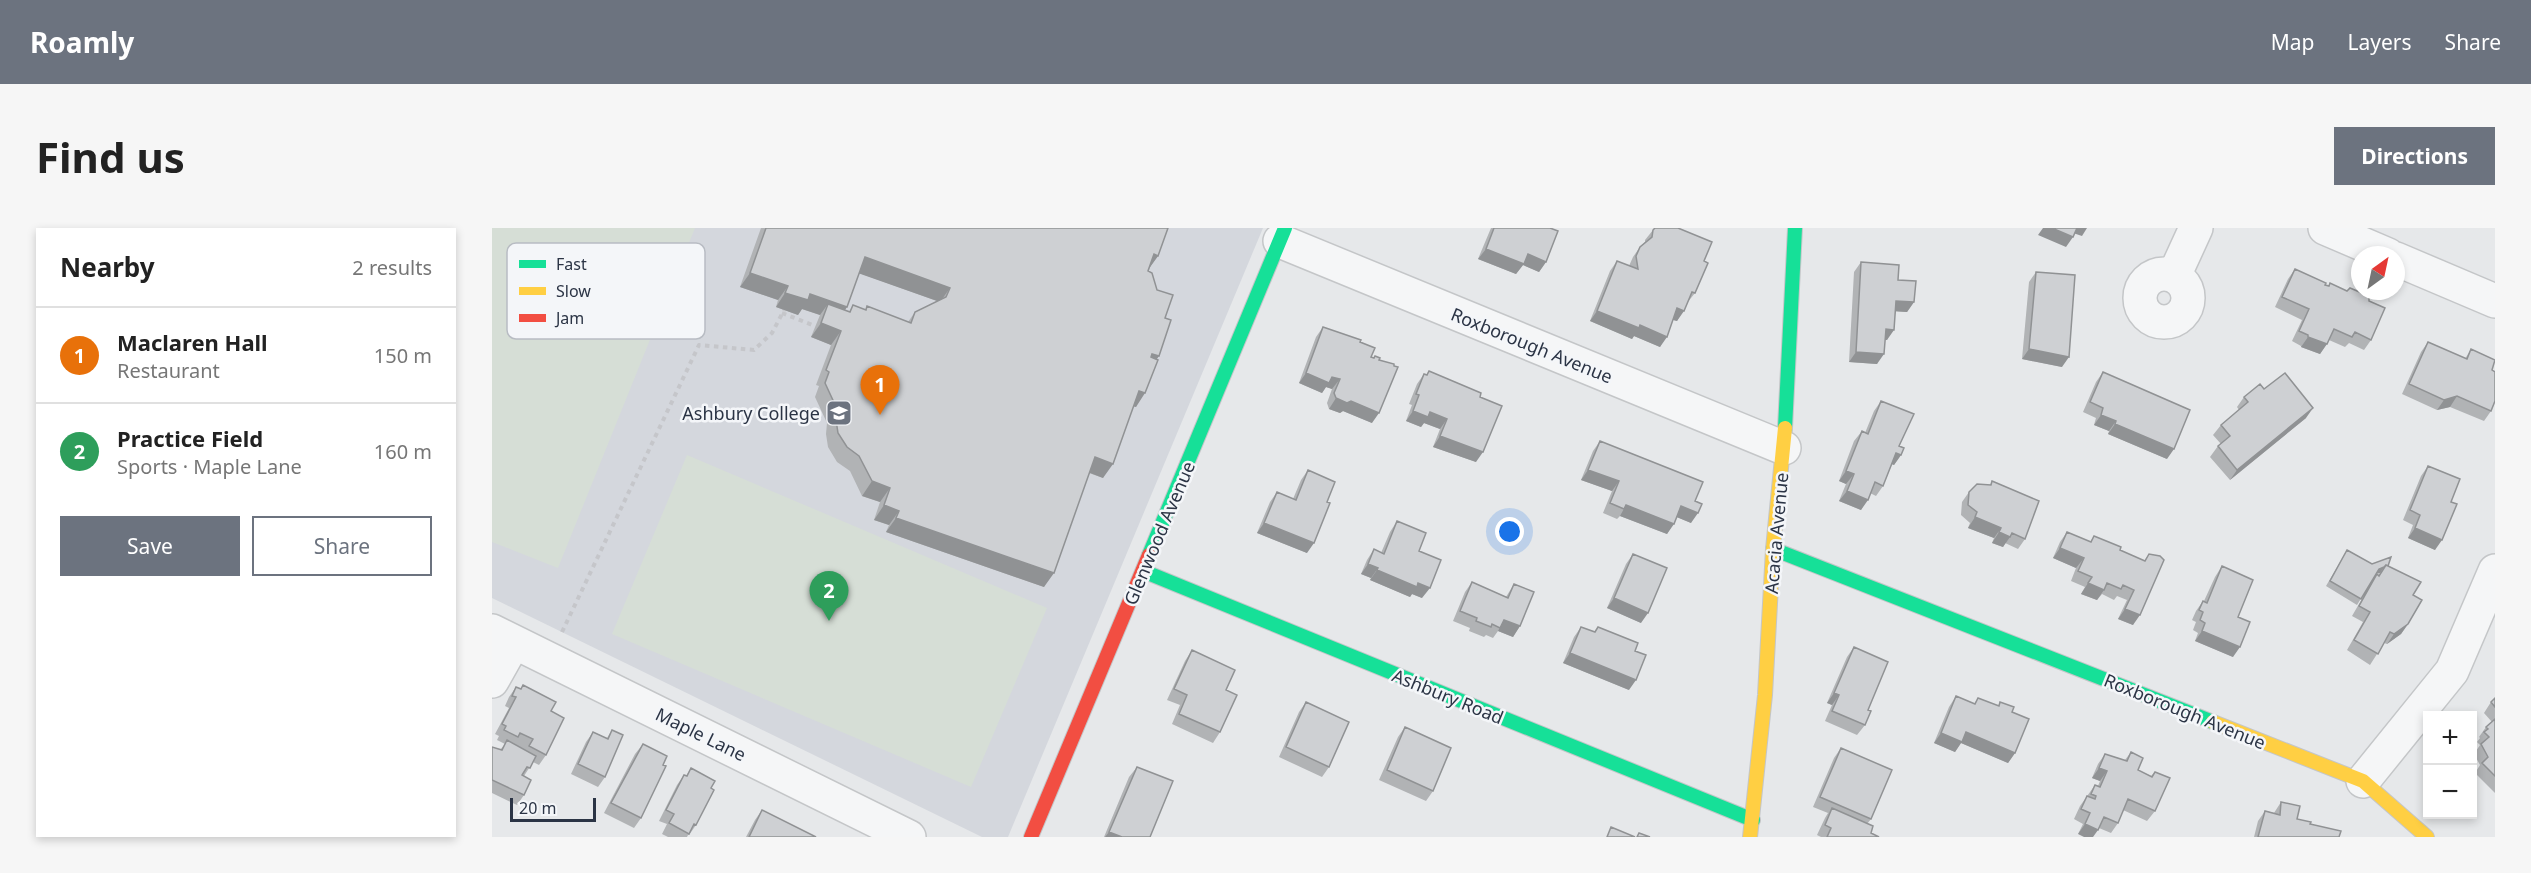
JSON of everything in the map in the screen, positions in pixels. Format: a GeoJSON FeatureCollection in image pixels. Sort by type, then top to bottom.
{"type":"FeatureCollection","features":[{"type":"Feature","properties":{"kind":"street","name":"Acacia Avenue"},"geometry":{"type":"LineString","coordinates":[[1750,837],[1765,696],[1773,549],[1784,448],[1795,228]]}},
{"type":"Feature","properties":{"kind":"street"},"geometry":{"type":"LineString","coordinates":[[2174,276],[2196,228]]}},
{"type":"Feature","properties":{"kind":"street"},"geometry":{"type":"LineString","coordinates":[[2325,228],[2367,246]]}},
{"type":"Feature","properties":{"kind":"street","name":"Roxborough Avenue"},"geometry":{"type":"LineString","coordinates":[[1283,235],[1784,448]]}},
{"type":"Feature","properties":{"kind":"street","name":"Glenwood Avenue"},"geometry":{"type":"LineString","coordinates":[[1031,837],[1283,235]]}},
{"type":"Feature","properties":{"kind":"street"},"geometry":{"type":"LineString","coordinates":[[2405,263],[2495,301]]}},
{"type":"Feature","properties":{"kind":"street","name":"Roxborough Avenue"},"geometry":{"type":"LineString","coordinates":[[1773,549],[2363,781],[2427,837]]}},
{"type":"Feature","properties":{"kind":"street","name":"Ashbury Road"},"geometry":{"type":"LineString","coordinates":[[1143,571],[1753,820]]}},
{"type":"Feature","properties":{"kind":"street"},"geometry":{"type":"LineString","coordinates":[[2363,781],[2452,671],[2495,571]]}},
{"type":"Feature","properties":{"kind":"street"},"geometry":{"type":"LineString","coordinates":[[492,681],[503,637]]}},
{"type":"Feature","properties":{"kind":"street","name":"Maple Lane"},"geometry":{"type":"LineString","coordinates":[[503,637],[549,659],[866,827],[909,837]]}},
{"type":"Feature","properties":{"kind":"path"},"geometry":{"type":"LineString","coordinates":[[549,659],[699,345],[754,350],[772,333],[783,311],[815,326]]}},
{"type":"Feature","properties":{"kind":"shaded area","name":"Ashbury College"},"geometry":{"type":"Polygon","coordinates":[[[492,228],[1263,228],[1008,837],[982,837],[492,598],[492,228]]]}},
{"type":"Feature","properties":{"kind":"shaded area"},"geometry":{"type":"Polygon","coordinates":[[[492,228],[695,228],[689,243],[507,243],[507,339],[650,339],[558,568],[492,542],[492,228]]]}},
{"type":"Feature","properties":{"kind":"shaded area"},"geometry":{"type":"Polygon","coordinates":[[[687,455],[1047,608],[971,787],[612,634],[687,455]]]}},
{"type":"Feature","properties":{"kind":"building","name":"Ashbury College"},"geometry":{"type":"Polygon","coordinates":[[[766,228],[1168,228],[1158,256],[1154,254],[1148,271],[1152,273],[1157,290],[1173,295],[1165,318],[1171,320],[1159,356],[1152,354],[1151,357],[1158,360],[1145,393],[1139,391],[1113,464],[1095,457],[1054,573],[896,518],[899,511],[884,505],[890,488],[872,481],[859,456],[847,447],[838,433],[837,409],[825,383],[829,372],[826,370],[841,331],[821,323],[828,304],[850,312],[853,305],[866,310],[867,306],[911,323],[915,312],[946,297],[950,288],[865,257],[847,307],[810,294],[808,300],[785,293],[788,286],[750,273],[766,228]]]}},
{"type":"Feature","properties":{"kind":"building"},"geometry":{"type":"Polygon","coordinates":[[[1494,228],[1550,228],[1558,231],[1546,262],[1528,254],[1524,264],[1486,249],[1494,228]]]}},
{"type":"Feature","properties":{"kind":"building"},"geometry":{"type":"Polygon","coordinates":[[[1655,228],[1678,228],[1712,242],[1704,261],[1708,263],[1695,293],[1692,292],[1684,311],[1677,308],[1667,337],[1640,325],[1639,328],[1597,311],[1617,261],[1638,269],[1636,256],[1640,247],[1652,237],[1655,228]]]}},
{"type":"Feature","properties":{"kind":"building"},"geometry":{"type":"Polygon","coordinates":[[[2052,228],[2077,228],[2073,237],[2052,228]]]}},
{"type":"Feature","properties":{"kind":"building"},"geometry":{"type":"Polygon","coordinates":[[[1861,262],[1899,265],[1898,280],[1916,281],[1914,302],[1896,301],[1894,330],[1886,329],[1884,354],[1856,352],[1861,262]]]}},
{"type":"Feature","properties":{"kind":"building"},"geometry":{"type":"Polygon","coordinates":[[[2295,269],[2326,283],[2325,285],[2329,286],[2330,283],[2347,291],[2351,288],[2351,300],[2369,300],[2385,308],[2371,340],[2355,332],[2352,337],[2334,329],[2327,344],[2299,331],[2309,309],[2282,297],[2295,269]]]}},
{"type":"Feature","properties":{"kind":"building"},"geometry":{"type":"Polygon","coordinates":[[[2036,272],[2075,275],[2069,357],[2029,349],[2036,272]]]}},
{"type":"Feature","properties":{"kind":"building"},"geometry":{"type":"Polygon","coordinates":[[[1323,327],[1361,340],[1360,342],[1375,348],[1371,357],[1375,356],[1380,358],[1379,360],[1398,367],[1379,413],[1351,401],[1347,403],[1336,398],[1334,393],[1340,379],[1332,377],[1329,383],[1306,373],[1323,327]]]}},
{"type":"Feature","properties":{"kind":"building"},"geometry":{"type":"Polygon","coordinates":[[[2428,342],[2467,359],[2471,349],[2495,360],[2492,370],[2495,372],[2495,401],[2491,411],[2457,396],[2444,400],[2409,384],[2428,342]]]}},
{"type":"Feature","properties":{"kind":"building"},"geometry":{"type":"Polygon","coordinates":[[[1429,371],[1481,393],[1480,397],[1502,406],[1483,452],[1440,436],[1447,419],[1430,412],[1428,417],[1413,411],[1419,395],[1416,394],[1424,374],[1427,375],[1429,371]]]}},
{"type":"Feature","properties":{"kind":"building"},"geometry":{"type":"Polygon","coordinates":[[[2103,372],[2190,410],[2174,449],[2115,424],[2116,421],[2101,415],[2103,408],[2090,402],[2103,372]]]}},
{"type":"Feature","properties":{"kind":"building"},"geometry":{"type":"Polygon","coordinates":[[[2285,373],[2313,408],[2237,470],[2218,446],[2230,436],[2221,425],[2248,402],[2244,397],[2260,384],[2264,389],[2285,373]]]}},
{"type":"Feature","properties":{"kind":"building"},"geometry":{"type":"Polygon","coordinates":[[[1881,401],[1914,414],[1899,446],[1904,448],[1901,455],[1896,453],[1883,486],[1875,482],[1868,500],[1847,491],[1854,474],[1846,471],[1862,431],[1868,434],[1881,401]]]}},
{"type":"Feature","properties":{"kind":"building"},"geometry":{"type":"Polygon","coordinates":[[[1600,441],[1703,482],[1695,501],[1702,504],[1698,513],[1681,506],[1674,524],[1626,505],[1624,509],[1610,503],[1619,481],[1588,470],[1600,441]]]}},
{"type":"Feature","properties":{"kind":"building"},"geometry":{"type":"Polygon","coordinates":[[[2428,466],[2460,479],[2451,502],[2457,504],[2442,540],[2415,528],[2420,515],[2410,510],[2428,466]]]}},
{"type":"Feature","properties":{"kind":"building"},"geometry":{"type":"Polygon","coordinates":[[[1308,470],[1335,482],[1327,502],[1330,503],[1314,543],[1264,523],[1277,492],[1296,500],[1308,470]]]}},
{"type":"Feature","properties":{"kind":"building"},"geometry":{"type":"Polygon","coordinates":[[[1992,481],[2039,501],[2025,539],[2012,533],[2010,537],[1999,532],[2001,528],[1975,517],[1977,512],[1968,505],[1969,492],[1977,484],[1991,485],[1992,481]]]}},
{"type":"Feature","properties":{"kind":"building"},"geometry":{"type":"Polygon","coordinates":[[[1397,521],[1426,533],[1419,551],[1441,560],[1430,588],[1418,583],[1417,587],[1368,564],[1374,549],[1384,554],[1397,521]]]}},
{"type":"Feature","properties":{"kind":"building"},"geometry":{"type":"Polygon","coordinates":[[[2067,532],[2091,542],[2094,536],[2121,547],[2120,550],[2145,561],[2149,554],[2160,556],[2164,560],[2140,615],[2125,609],[2134,590],[2123,585],[2121,589],[2107,583],[2104,590],[2088,583],[2092,577],[2078,571],[2084,558],[2060,548],[2067,532]]]}},
{"type":"Feature","properties":{"kind":"building"},"geometry":{"type":"Polygon","coordinates":[[[2347,550],[2372,564],[2391,557],[2388,566],[2379,569],[2361,599],[2330,581],[2347,550]]]}},
{"type":"Feature","properties":{"kind":"building"},"geometry":{"type":"Polygon","coordinates":[[[1633,554],[1667,568],[1648,613],[1614,598],[1633,554]]]}},
{"type":"Feature","properties":{"kind":"building"},"geometry":{"type":"Polygon","coordinates":[[[2386,565],[2421,582],[2413,595],[2422,600],[2408,624],[2394,634],[2390,632],[2378,654],[2354,640],[2370,612],[2359,606],[2377,574],[2379,576],[2386,565]]]}},
{"type":"Feature","properties":{"kind":"building"},"geometry":{"type":"Polygon","coordinates":[[[2222,566],[2253,580],[2238,617],[2250,622],[2240,647],[2202,631],[2205,623],[2200,620],[2203,612],[2199,610],[2203,601],[2207,603],[2222,566]]]}},
{"type":"Feature","properties":{"kind":"building"},"geometry":{"type":"Polygon","coordinates":[[[1472,582],[1508,598],[1514,584],[1534,592],[1520,626],[1504,620],[1500,628],[1492,624],[1491,627],[1460,611],[1472,582]]]}},
{"type":"Feature","properties":{"kind":"building"},"geometry":{"type":"Polygon","coordinates":[[[1581,627],[1595,632],[1598,627],[1638,643],[1635,651],[1646,655],[1636,680],[1570,653],[1581,627]]]}},
{"type":"Feature","properties":{"kind":"building"},"geometry":{"type":"Polygon","coordinates":[[[1854,647],[1888,662],[1868,710],[1871,711],[1865,725],[1832,711],[1839,695],[1834,693],[1854,647]]]}},
{"type":"Feature","properties":{"kind":"building"},"geometry":{"type":"Polygon","coordinates":[[[1192,650],[1235,670],[1226,690],[1237,695],[1220,732],[1179,714],[1187,695],[1174,689],[1192,650]]]}},
{"type":"Feature","properties":{"kind":"building"},"geometry":{"type":"Polygon","coordinates":[[[523,685],[556,702],[551,711],[564,718],[546,755],[529,746],[533,739],[520,733],[518,737],[504,730],[506,726],[502,724],[516,697],[512,696],[516,687],[521,689],[523,685]]]}},
{"type":"Feature","properties":{"kind":"building"},"geometry":{"type":"Polygon","coordinates":[[[1956,696],[1975,704],[1978,698],[1999,706],[2000,702],[2014,707],[2012,712],[2029,719],[2015,753],[1966,732],[1962,742],[1941,733],[1956,696]]]}},
{"type":"Feature","properties":{"kind":"building"},"geometry":{"type":"Polygon","coordinates":[[[1306,702],[1349,722],[1329,767],[1286,747],[1306,702]]]}},
{"type":"Feature","properties":{"kind":"building"},"geometry":{"type":"Polygon","coordinates":[[[2495,719],[2495,776],[2482,763],[2488,757],[2481,744],[2489,737],[2484,732],[2488,729],[2486,727],[2495,719]]]}},
{"type":"Feature","properties":{"kind":"building"},"geometry":{"type":"Polygon","coordinates":[[[1405,727],[1451,748],[1433,791],[1387,770],[1405,727]]]}},
{"type":"Feature","properties":{"kind":"building"},"geometry":{"type":"Polygon","coordinates":[[[612,730],[623,735],[605,777],[578,764],[593,732],[608,739],[612,730]]]}},
{"type":"Feature","properties":{"kind":"building"},"geometry":{"type":"Polygon","coordinates":[[[507,740],[536,756],[530,768],[527,767],[522,775],[531,780],[524,795],[492,780],[492,747],[502,750],[507,740]]]}},
{"type":"Feature","properties":{"kind":"building"},"geometry":{"type":"Polygon","coordinates":[[[643,744],[667,756],[663,765],[666,766],[641,818],[611,803],[643,744]]]}},
{"type":"Feature","properties":{"kind":"building"},"geometry":{"type":"Polygon","coordinates":[[[1841,748],[1892,770],[1871,819],[1820,797],[1841,748]]]}},
{"type":"Feature","properties":{"kind":"building"},"geometry":{"type":"Polygon","coordinates":[[[2131,752],[2143,758],[2138,770],[2152,777],[2155,772],[2170,778],[2155,811],[2128,799],[2118,823],[2104,817],[2098,830],[2085,824],[2090,813],[2081,809],[2087,796],[2095,799],[2096,796],[2091,794],[2095,785],[2100,787],[2107,771],[2099,768],[2105,754],[2127,761],[2131,752]]]}},
{"type":"Feature","properties":{"kind":"building"},"geometry":{"type":"Polygon","coordinates":[[[1137,767],[1173,781],[1150,837],[1122,837],[1109,832],[1137,767]]]}},
{"type":"Feature","properties":{"kind":"building"},"geometry":{"type":"Polygon","coordinates":[[[691,768],[715,781],[711,788],[714,790],[689,834],[669,823],[674,814],[666,810],[684,775],[687,776],[691,768]]]}},
{"type":"Feature","properties":{"kind":"building"},"geometry":{"type":"Polygon","coordinates":[[[2281,802],[2300,806],[2297,819],[2341,831],[2339,837],[2258,837],[2265,811],[2280,815],[2281,802]]]}},
{"type":"Feature","properties":{"kind":"building"},"geometry":{"type":"Polygon","coordinates":[[[1832,808],[1873,826],[1871,833],[1879,837],[1827,837],[1831,828],[1825,825],[1832,808]]]}},
{"type":"Feature","properties":{"kind":"building"},"geometry":{"type":"Polygon","coordinates":[[[762,810],[816,837],[749,837],[762,810]]]}},
{"type":"Feature","properties":{"kind":"building"},"geometry":{"type":"Polygon","coordinates":[[[1611,827],[1635,837],[1607,837],[1611,827]]]}},
{"type":"Feature","properties":{"kind":"building"},"geometry":{"type":"Polygon","coordinates":[[[1639,833],[1650,837],[1637,837],[1639,833]]]}},
{"type":"Feature","properties":{"kind":"traffic: fast"},"geometry":{"type":"LineString","coordinates":[[1149,555],[1285,228]]}},
{"type":"Feature","properties":{"kind":"traffic: fast"},"geometry":{"type":"LineString","coordinates":[[1785,428],[1795,228]]}},
{"type":"Feature","properties":{"kind":"traffic: fast"},"geometry":{"type":"LineString","coordinates":[[1773,549],[2213,722]]}},
{"type":"Feature","properties":{"kind":"traffic: fast"},"geometry":{"type":"LineString","coordinates":[[1143,571],[1753,820]]}},
{"type":"Feature","properties":{"kind":"traffic: slow"},"geometry":{"type":"LineString","coordinates":[[1750,837],[1765,695],[1773,549],[1785,428]]}},
{"type":"Feature","properties":{"kind":"traffic: slow"},"geometry":{"type":"LineString","coordinates":[[2213,722],[2363,781],[2427,837]]}},
{"type":"Feature","properties":{"kind":"traffic: jam"},"geometry":{"type":"LineString","coordinates":[[1031,837],[1149,555]]}},
{"type":"Feature","properties":{"kind":"place","name":"Ashbury College"},"geometry":{"type":"Point","coordinates":[839,413]}},
{"type":"Feature","properties":{"kind":"place","name":"Maclaren Hall"},"geometry":{"type":"Point","coordinates":[880,415]}},
{"type":"Feature","properties":{"kind":"place","name":"Practice Field"},"geometry":{"type":"Point","coordinates":[829,621]}}]}
